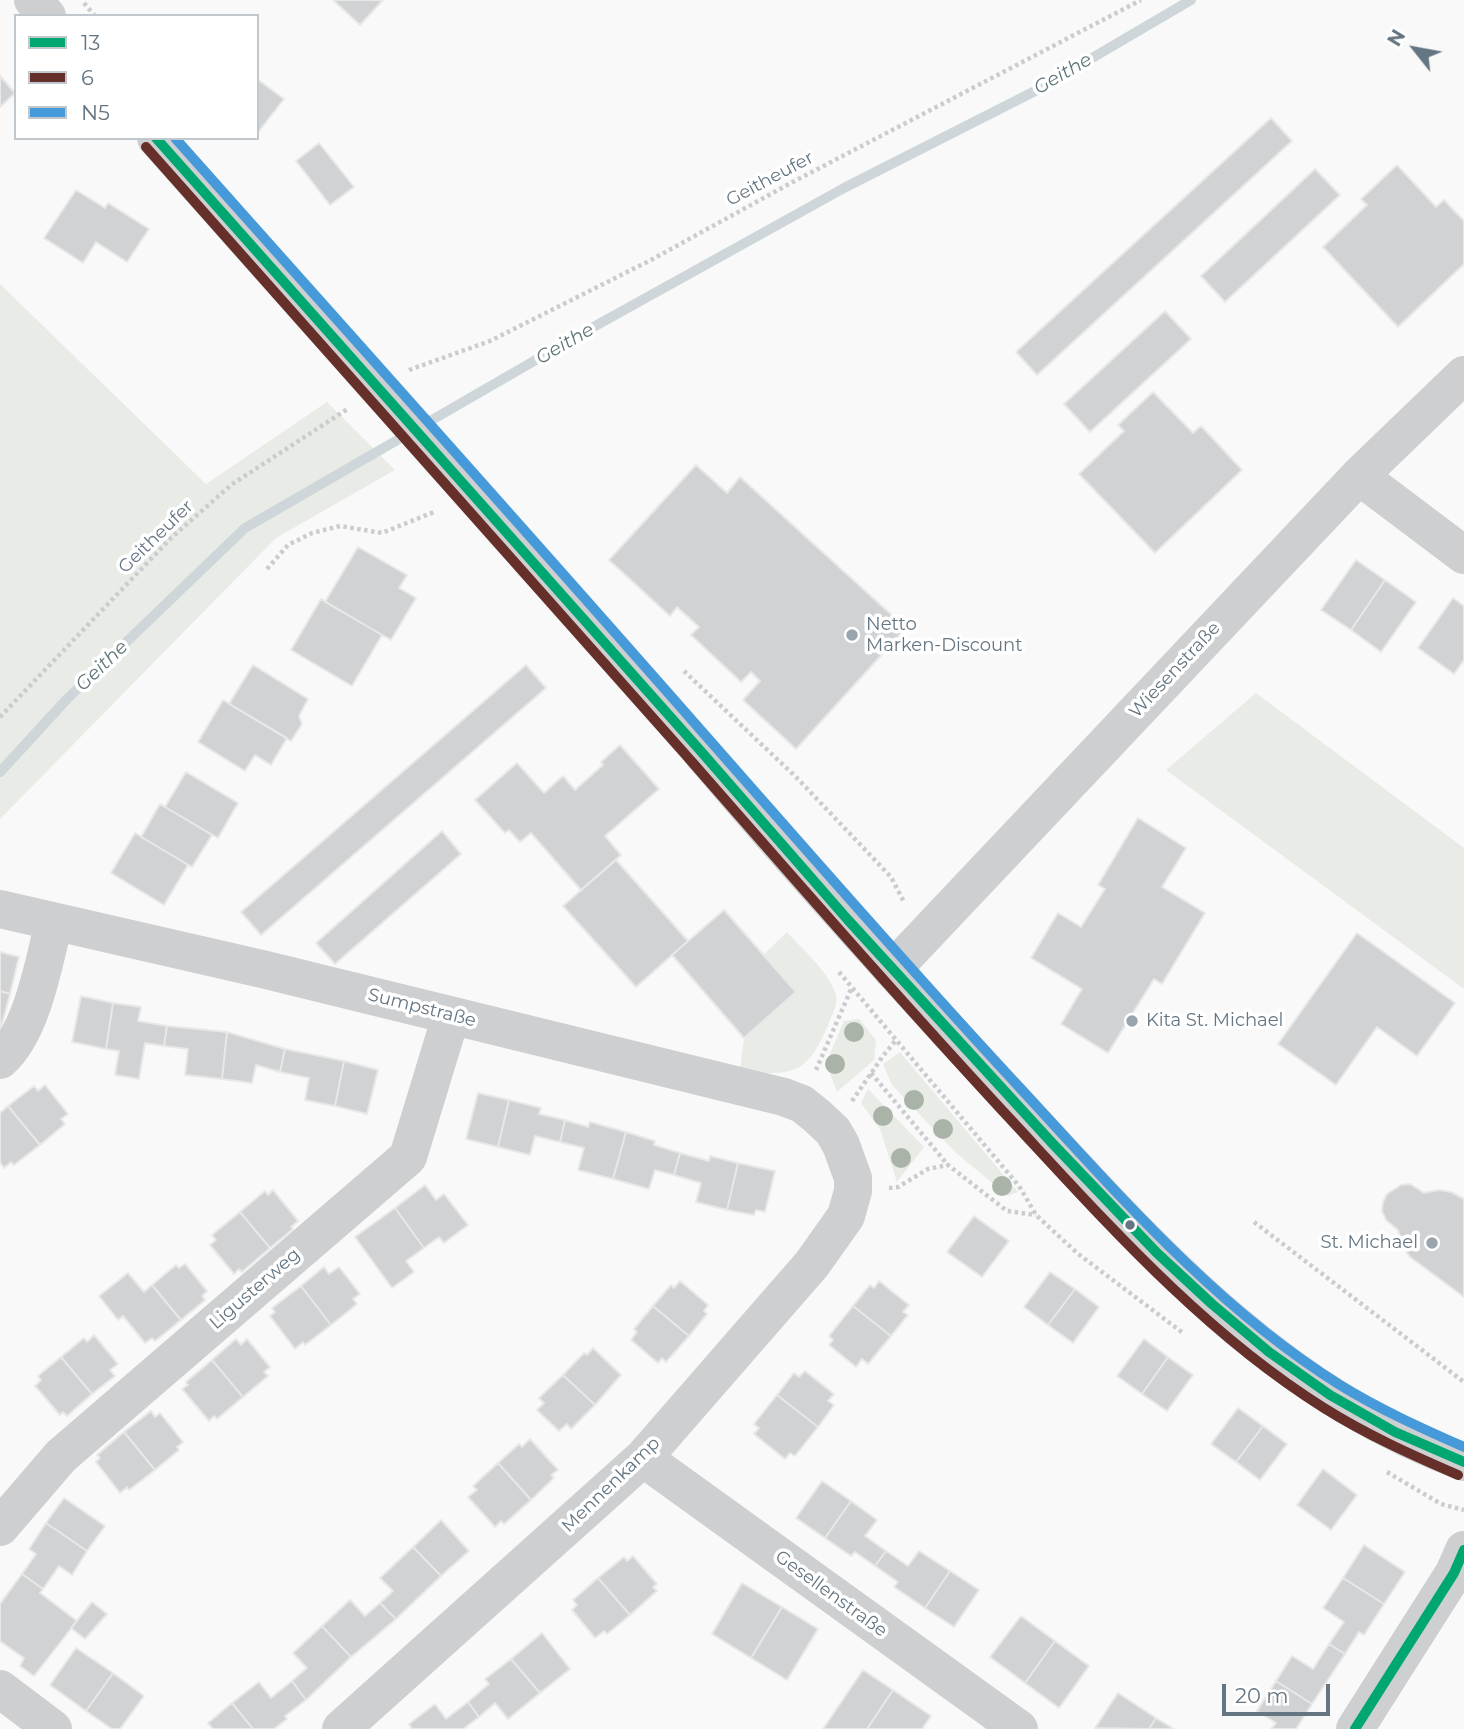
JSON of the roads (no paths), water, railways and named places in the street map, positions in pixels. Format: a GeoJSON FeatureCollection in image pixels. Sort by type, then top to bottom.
{"type":"FeatureCollection","features":[{"type":"Feature","properties":{"kind":"street"},"geometry":{"type":"LineString","coordinates":[[33,0],[45,14]]}},
{"type":"Feature","properties":{"kind":"street"},"geometry":{"type":"LineString","coordinates":[[158,140],[698,748],[769,833],[1129,1226],[1215,1308],[1299,1376],[1338,1401],[1420,1444],[1464,1462]]}},
{"type":"Feature","properties":{"kind":"street","name":"Wiesenstraße"},"geometry":{"type":"LineString","coordinates":[[892,970],[1359,476],[1464,375]]}},
{"type":"Feature","properties":{"kind":"street"},"geometry":{"type":"LineString","coordinates":[[1359,476],[1464,555]]}},
{"type":"Feature","properties":{"kind":"street","name":"Sumpstraße"},"geometry":{"type":"LineString","coordinates":[[0,909],[262,969],[784,1097],[802,1104],[833,1131],[848,1160],[853,1191]]}},
{"type":"Feature","properties":{"kind":"street"},"geometry":{"type":"LineString","coordinates":[[0,1060],[21,1034],[54,922]]}},
{"type":"Feature","properties":{"kind":"street","name":"Ligusterweg"},"geometry":{"type":"LineString","coordinates":[[0,1527],[61,1456],[408,1157],[451,1016]]}},
{"type":"Feature","properties":{"kind":"street","name":"Mennenkamp"},"geometry":{"type":"LineString","coordinates":[[341,1729],[643,1458],[812,1264],[846,1216],[853,1191]]}},
{"type":"Feature","properties":{"kind":"street","name":"Gesellenstraße"},"geometry":{"type":"LineString","coordinates":[[643,1458],[1019,1729]]}},
{"type":"Feature","properties":{"kind":"street"},"geometry":{"type":"LineString","coordinates":[[1355,1729],[1454,1573],[1464,1550]]}},
{"type":"Feature","properties":{"kind":"street"},"geometry":{"type":"LineString","coordinates":[[0,1689],[52,1729]]}},
{"type":"Feature","properties":{"kind":"waterway","name":"Geithe"},"geometry":{"type":"LineString","coordinates":[[0,772],[67,699],[245,528],[579,335],[844,188],[1041,88],[1191,0]]}},
{"type":"Feature","properties":{"kind":"place","name":"Netto Marken-Discount"},"geometry":{"type":"Point","coordinates":[852,635]}},
{"type":"Feature","properties":{"kind":"place","name":"Kita St. Michael"},"geometry":{"type":"Point","coordinates":[1132,1021]}},
{"type":"Feature","properties":{"kind":"place","name":"St. Michael"},"geometry":{"type":"Point","coordinates":[1432,1243]}}]}
